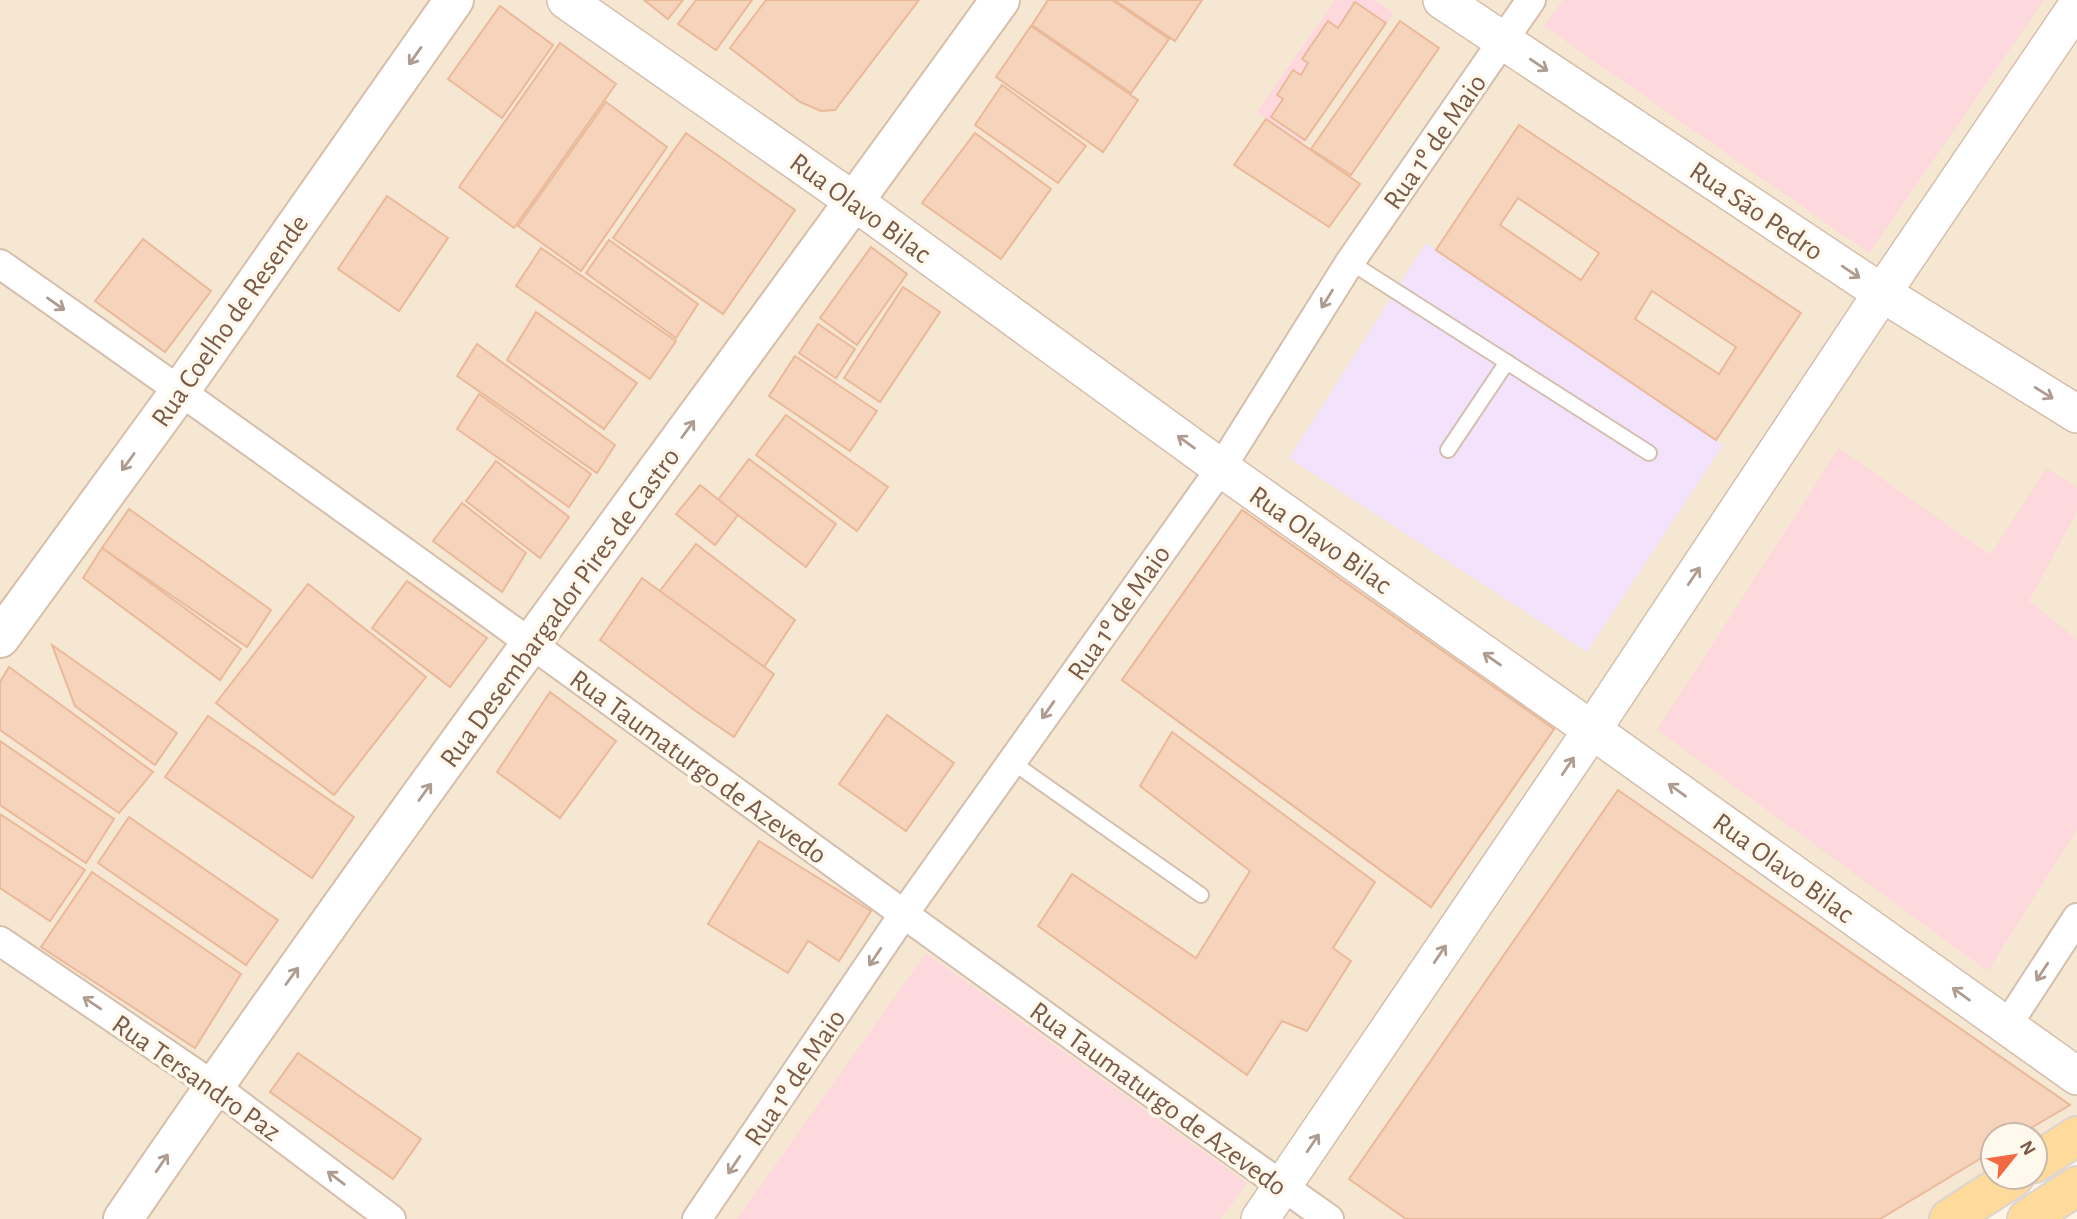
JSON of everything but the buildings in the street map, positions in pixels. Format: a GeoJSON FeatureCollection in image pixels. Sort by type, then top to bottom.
{"type":"FeatureCollection","features":[{"type":"Feature","properties":{"kind":"main road","name":"Rua Coelho de Resende"},"geometry":{"type":"LineString","coordinates":[[0,638],[180,391],[454,0]]}},
{"type":"Feature","properties":{"kind":"main road","name":"Rua Desembargador Pires de Castro"},"geometry":{"type":"LineString","coordinates":[[123,1219],[214,1086],[531,643],[1000,0]]}},
{"type":"Feature","properties":{"kind":"main road"},"geometry":{"type":"LineString","coordinates":[[2049,1154],[2077,1136]]}},
{"type":"Feature","properties":{"kind":"main road"},"geometry":{"type":"LineString","coordinates":[[2028,1219],[2077,1186]]}},
{"type":"Feature","properties":{"kind":"main road"},"geometry":{"type":"LineString","coordinates":[[1949,1219],[1992,1191]]}},
{"type":"Feature","properties":{"kind":"street","name":"Rua Olavo Bilac"},"geometry":{"type":"LineString","coordinates":[[566,0],[855,202],[1221,468],[2077,1076]]}},
{"type":"Feature","properties":{"kind":"street","name":"Rua São Pedro"},"geometry":{"type":"LineString","coordinates":[[1442,0],[1882,293],[2077,414]]}},
{"type":"Feature","properties":{"kind":"street","name":"Rua 1º de Maio"},"geometry":{"type":"LineString","coordinates":[[697,1219],[903,915],[1221,468],[1350,262],[1531,0]]}},
{"type":"Feature","properties":{"kind":"street"},"geometry":{"type":"LineString","coordinates":[[1260,1219],[1592,730],[1882,293],[2077,6]]}},
{"type":"Feature","properties":{"kind":"street","name":"Rua Taumaturgo de Azevedo"},"geometry":{"type":"LineString","coordinates":[[0,264],[1329,1219]]}},
{"type":"Feature","properties":{"kind":"street"},"geometry":{"type":"LineString","coordinates":[[2006,1027],[2077,918]]}},
{"type":"Feature","properties":{"kind":"street","name":"Rua Tersandro Paz"},"geometry":{"type":"LineString","coordinates":[[0,941],[214,1086],[391,1219]]}},
{"type":"Feature","properties":{"kind":"lane"},"geometry":{"type":"LineString","coordinates":[[1350,262],[1649,453]]}},
{"type":"Feature","properties":{"kind":"lane"},"geometry":{"type":"LineString","coordinates":[[1448,450],[1507,362]]}},
{"type":"Feature","properties":{"kind":"lane"},"geometry":{"type":"LineString","coordinates":[[1012,762],[1201,895]]}},
{"type":"Feature","properties":{"kind":"shaded area"},"geometry":{"type":"Polygon","coordinates":[[[0,0],[2077,0],[2077,1158],[2049,1176],[2049,1121],[1979,1121],[1979,1191],[2027,1191],[1984,1219],[0,1219],[0,0]]]}},
{"type":"Feature","properties":{"kind":"shaded area"},"geometry":{"type":"Polygon","coordinates":[[[1335,0],[1375,0],[1394,13],[1302,144],[1257,112],[1335,0]]]}},
{"type":"Feature","properties":{"kind":"shaded area"},"geometry":{"type":"Polygon","coordinates":[[[1563,0],[2044,0],[1869,253],[1544,26],[1563,0]]]}},
{"type":"Feature","properties":{"kind":"shaded area"},"geometry":{"type":"Polygon","coordinates":[[[1426,243],[1723,445],[1587,652],[1289,458],[1426,243]]]}},
{"type":"Feature","properties":{"kind":"shaded area"},"geometry":{"type":"Polygon","coordinates":[[[1839,448],[1990,555],[2047,468],[2077,488],[2077,511],[2029,601],[2077,639],[2077,829],[1988,971],[1657,730],[1839,448]]]}},
{"type":"Feature","properties":{"kind":"shaded area"},"geometry":{"type":"Polygon","coordinates":[[[926,953],[1247,1183],[1221,1219],[737,1219],[926,953]]]}}]}
